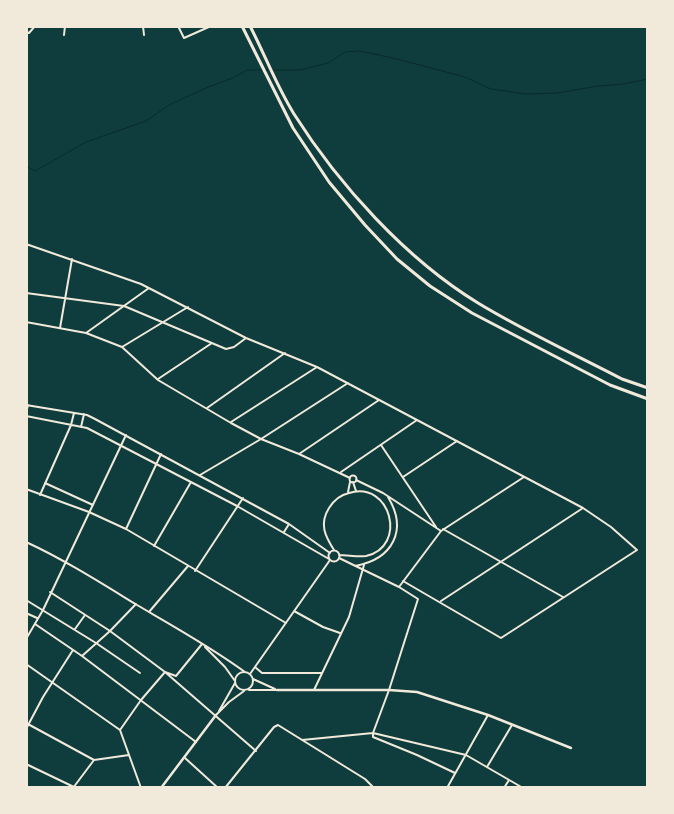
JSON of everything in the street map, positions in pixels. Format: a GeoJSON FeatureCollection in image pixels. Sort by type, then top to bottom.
{"type":"FeatureCollection","features":[{"type":"Feature","properties":{"kind":"main road"},"geometry":{"type":"LineString","coordinates":[[242,26],[293,128],[329,182],[371,232],[397,258],[430,286],[472,313],[610,385],[648,398]]}},
{"type":"Feature","properties":{"kind":"main road"},"geometry":{"type":"LineString","coordinates":[[250,26],[276,81],[294,113],[319,150],[359,200],[406,248],[477,302],[622,379],[648,388]]}},
{"type":"Feature","properties":{"kind":"street"},"geometry":{"type":"LineString","coordinates":[[28,32],[35,26]]}},
{"type":"Feature","properties":{"kind":"street"},"geometry":{"type":"LineString","coordinates":[[64,35],[65,26]]}},
{"type":"Feature","properties":{"kind":"street"},"geometry":{"type":"LineString","coordinates":[[143,26],[144,35]]}},
{"type":"Feature","properties":{"kind":"street"},"geometry":{"type":"LineString","coordinates":[[178,26],[184,38],[211,26]]}},
{"type":"Feature","properties":{"kind":"street"},"geometry":{"type":"LineString","coordinates":[[26,244],[135,281],[246,338],[317,367],[584,508],[611,527],[636,550],[501,638],[403,581]]}},
{"type":"Feature","properties":{"kind":"street"},"geometry":{"type":"LineString","coordinates":[[60,328],[72,259]]}},
{"type":"Feature","properties":{"kind":"street"},"geometry":{"type":"LineString","coordinates":[[86,333],[149,288]]}},
{"type":"Feature","properties":{"kind":"street"},"geometry":{"type":"LineString","coordinates":[[26,292],[124,306],[230,349],[246,338]]}},
{"type":"Feature","properties":{"kind":"street"},"geometry":{"type":"LineString","coordinates":[[122,347],[188,307]]}},
{"type":"Feature","properties":{"kind":"street"},"geometry":{"type":"LineString","coordinates":[[26,322],[86,333],[122,347],[158,380],[261,439],[340,472],[353,482],[356,492]]}},
{"type":"Feature","properties":{"kind":"street"},"geometry":{"type":"LineString","coordinates":[[158,380],[212,343]]}},
{"type":"Feature","properties":{"kind":"street"},"geometry":{"type":"LineString","coordinates":[[206,408],[286,354]]}},
{"type":"Feature","properties":{"kind":"street"},"geometry":{"type":"LineString","coordinates":[[231,423],[317,367]]}},
{"type":"Feature","properties":{"kind":"street"},"geometry":{"type":"LineString","coordinates":[[200,475],[261,439],[348,383]]}},
{"type":"Feature","properties":{"kind":"street"},"geometry":{"type":"LineString","coordinates":[[299,454],[380,400]]}},
{"type":"Feature","properties":{"kind":"street"},"geometry":{"type":"LineString","coordinates":[[330,552],[289,524],[95,419],[84,414],[27,405],[26,414],[88,428],[238,506],[330,559],[335,561],[339,556]]}},
{"type":"Feature","properties":{"kind":"street"},"geometry":{"type":"LineString","coordinates":[[40,495],[71,425],[74,413]]}},
{"type":"Feature","properties":{"kind":"street"},"geometry":{"type":"LineString","coordinates":[[81,426],[84,414]]}},
{"type":"Feature","properties":{"kind":"street"},"geometry":{"type":"LineString","coordinates":[[340,472],[417,420]]}},
{"type":"Feature","properties":{"kind":"street"},"geometry":{"type":"LineString","coordinates":[[26,639],[43,610],[126,435]]}},
{"type":"Feature","properties":{"kind":"street"},"geometry":{"type":"LineString","coordinates":[[402,477],[457,441]]}},
{"type":"Feature","properties":{"kind":"street"},"geometry":{"type":"LineString","coordinates":[[381,445],[436,527]]}},
{"type":"Feature","properties":{"kind":"street"},"geometry":{"type":"LineString","coordinates":[[126,529],[161,454]]}},
{"type":"Feature","properties":{"kind":"street"},"geometry":{"type":"LineString","coordinates":[[350,479],[354,476],[356,480],[386,495],[436,527],[564,597]]}},
{"type":"Feature","properties":{"kind":"street"},"geometry":{"type":"LineString","coordinates":[[399,587],[442,530],[524,477]]}},
{"type":"Feature","properties":{"kind":"street"},"geometry":{"type":"LineString","coordinates":[[346,494],[349,490],[350,479]]}},
{"type":"Feature","properties":{"kind":"street"},"geometry":{"type":"LineString","coordinates":[[154,546],[191,482]]}},
{"type":"Feature","properties":{"kind":"street"},"geometry":{"type":"LineString","coordinates":[[46,483],[92,505]]}},
{"type":"Feature","properties":{"kind":"street"},"geometry":{"type":"LineString","coordinates":[[26,490],[89,512],[126,529],[286,623]]}},
{"type":"Feature","properties":{"kind":"street"},"geometry":{"type":"LineString","coordinates":[[339,556],[361,556],[373,553],[385,542],[390,530],[391,520],[388,510],[383,503],[369,493],[356,492],[346,494],[335,500],[324,518],[325,537],[339,556],[418,599],[373,733]]}},
{"type":"Feature","properties":{"kind":"street"},"geometry":{"type":"LineString","coordinates":[[355,566],[364,565],[381,556],[387,551],[394,539],[398,522],[395,510],[386,495]]}},
{"type":"Feature","properties":{"kind":"street"},"geometry":{"type":"LineString","coordinates":[[195,571],[243,498]]}},
{"type":"Feature","properties":{"kind":"street"},"geometry":{"type":"LineString","coordinates":[[440,602],[584,508]]}},
{"type":"Feature","properties":{"kind":"street"},"geometry":{"type":"LineString","coordinates":[[284,532],[289,524]]}},
{"type":"Feature","properties":{"kind":"street"},"geometry":{"type":"LineString","coordinates":[[26,542],[65,562],[136,604],[227,659],[250,674],[253,679],[277,690]]}},
{"type":"Feature","properties":{"kind":"street"},"geometry":{"type":"LineString","coordinates":[[330,552],[334,550]]}},
{"type":"Feature","properties":{"kind":"street"},"geometry":{"type":"LineString","coordinates":[[250,674],[330,559],[330,552]]}},
{"type":"Feature","properties":{"kind":"street"},"geometry":{"type":"LineString","coordinates":[[313,691],[348,617],[364,565]]}},
{"type":"Feature","properties":{"kind":"street"},"geometry":{"type":"LineString","coordinates":[[149,612],[188,566]]}},
{"type":"Feature","properties":{"kind":"street"},"geometry":{"type":"LineString","coordinates":[[50,592],[110,630],[165,672],[256,751]]}},
{"type":"Feature","properties":{"kind":"street"},"geometry":{"type":"LineString","coordinates":[[26,600],[96,643],[140,674]]}},
{"type":"Feature","properties":{"kind":"street"},"geometry":{"type":"LineString","coordinates":[[82,656],[136,604]]}},
{"type":"Feature","properties":{"kind":"street"},"geometry":{"type":"LineString","coordinates":[[294,611],[324,627],[341,633]]}},
{"type":"Feature","properties":{"kind":"street"},"geometry":{"type":"LineString","coordinates":[[26,612],[38,619]]}},
{"type":"Feature","properties":{"kind":"street"},"geometry":{"type":"LineString","coordinates":[[75,630],[86,615]]}},
{"type":"Feature","properties":{"kind":"street"},"geometry":{"type":"LineString","coordinates":[[35,624],[82,656],[196,742]]}},
{"type":"Feature","properties":{"kind":"street"},"geometry":{"type":"LineString","coordinates":[[165,672],[176,676],[202,644]]}},
{"type":"Feature","properties":{"kind":"street"},"geometry":{"type":"LineString","coordinates":[[202,644],[218,659],[239,688],[246,690],[389,690],[417,692],[488,715],[571,748]]}},
{"type":"Feature","properties":{"kind":"street"},"geometry":{"type":"LineString","coordinates":[[26,728],[73,650]]}},
{"type":"Feature","properties":{"kind":"street"},"geometry":{"type":"LineString","coordinates":[[26,664],[120,730],[141,788]]}},
{"type":"Feature","properties":{"kind":"street"},"geometry":{"type":"LineString","coordinates":[[255,667],[262,673],[322,674]]}},
{"type":"Feature","properties":{"kind":"street"},"geometry":{"type":"LineString","coordinates":[[120,730],[141,700],[165,672]]}},
{"type":"Feature","properties":{"kind":"street"},"geometry":{"type":"LineString","coordinates":[[216,716],[238,674],[245,672]]}},
{"type":"Feature","properties":{"kind":"street"},"geometry":{"type":"LineString","coordinates":[[161,788],[216,716],[229,702],[252,686],[253,679]]}},
{"type":"Feature","properties":{"kind":"street"},"geometry":{"type":"LineString","coordinates":[[447,788],[488,715]]}},
{"type":"Feature","properties":{"kind":"street"},"geometry":{"type":"LineString","coordinates":[[27,724],[94,760],[129,755]]}},
{"type":"Feature","properties":{"kind":"street"},"geometry":{"type":"LineString","coordinates":[[225,788],[274,727],[278,725],[365,779],[374,788]]}},
{"type":"Feature","properties":{"kind":"street"},"geometry":{"type":"LineString","coordinates":[[487,767],[512,725]]}},
{"type":"Feature","properties":{"kind":"street"},"geometry":{"type":"LineString","coordinates":[[373,733],[374,737],[455,774]]}},
{"type":"Feature","properties":{"kind":"street"},"geometry":{"type":"LineString","coordinates":[[302,740],[373,733],[466,754],[523,788]]}},
{"type":"Feature","properties":{"kind":"street"},"geometry":{"type":"LineString","coordinates":[[185,758],[218,788]]}},
{"type":"Feature","properties":{"kind":"street"},"geometry":{"type":"LineString","coordinates":[[26,764],[74,787],[94,760]]}},
{"type":"Feature","properties":{"kind":"street"},"geometry":{"type":"LineString","coordinates":[[504,788],[509,780]]}},
{"type":"Feature","properties":{"kind":"waterway"},"geometry":{"type":"LineString","coordinates":[[26,166],[35,171],[86,142],[146,121],[169,105],[247,70],[300,70],[328,63],[345,52],[360,51],[397,59],[465,77],[491,89],[527,94],[557,93],[648,79]]}}]}
